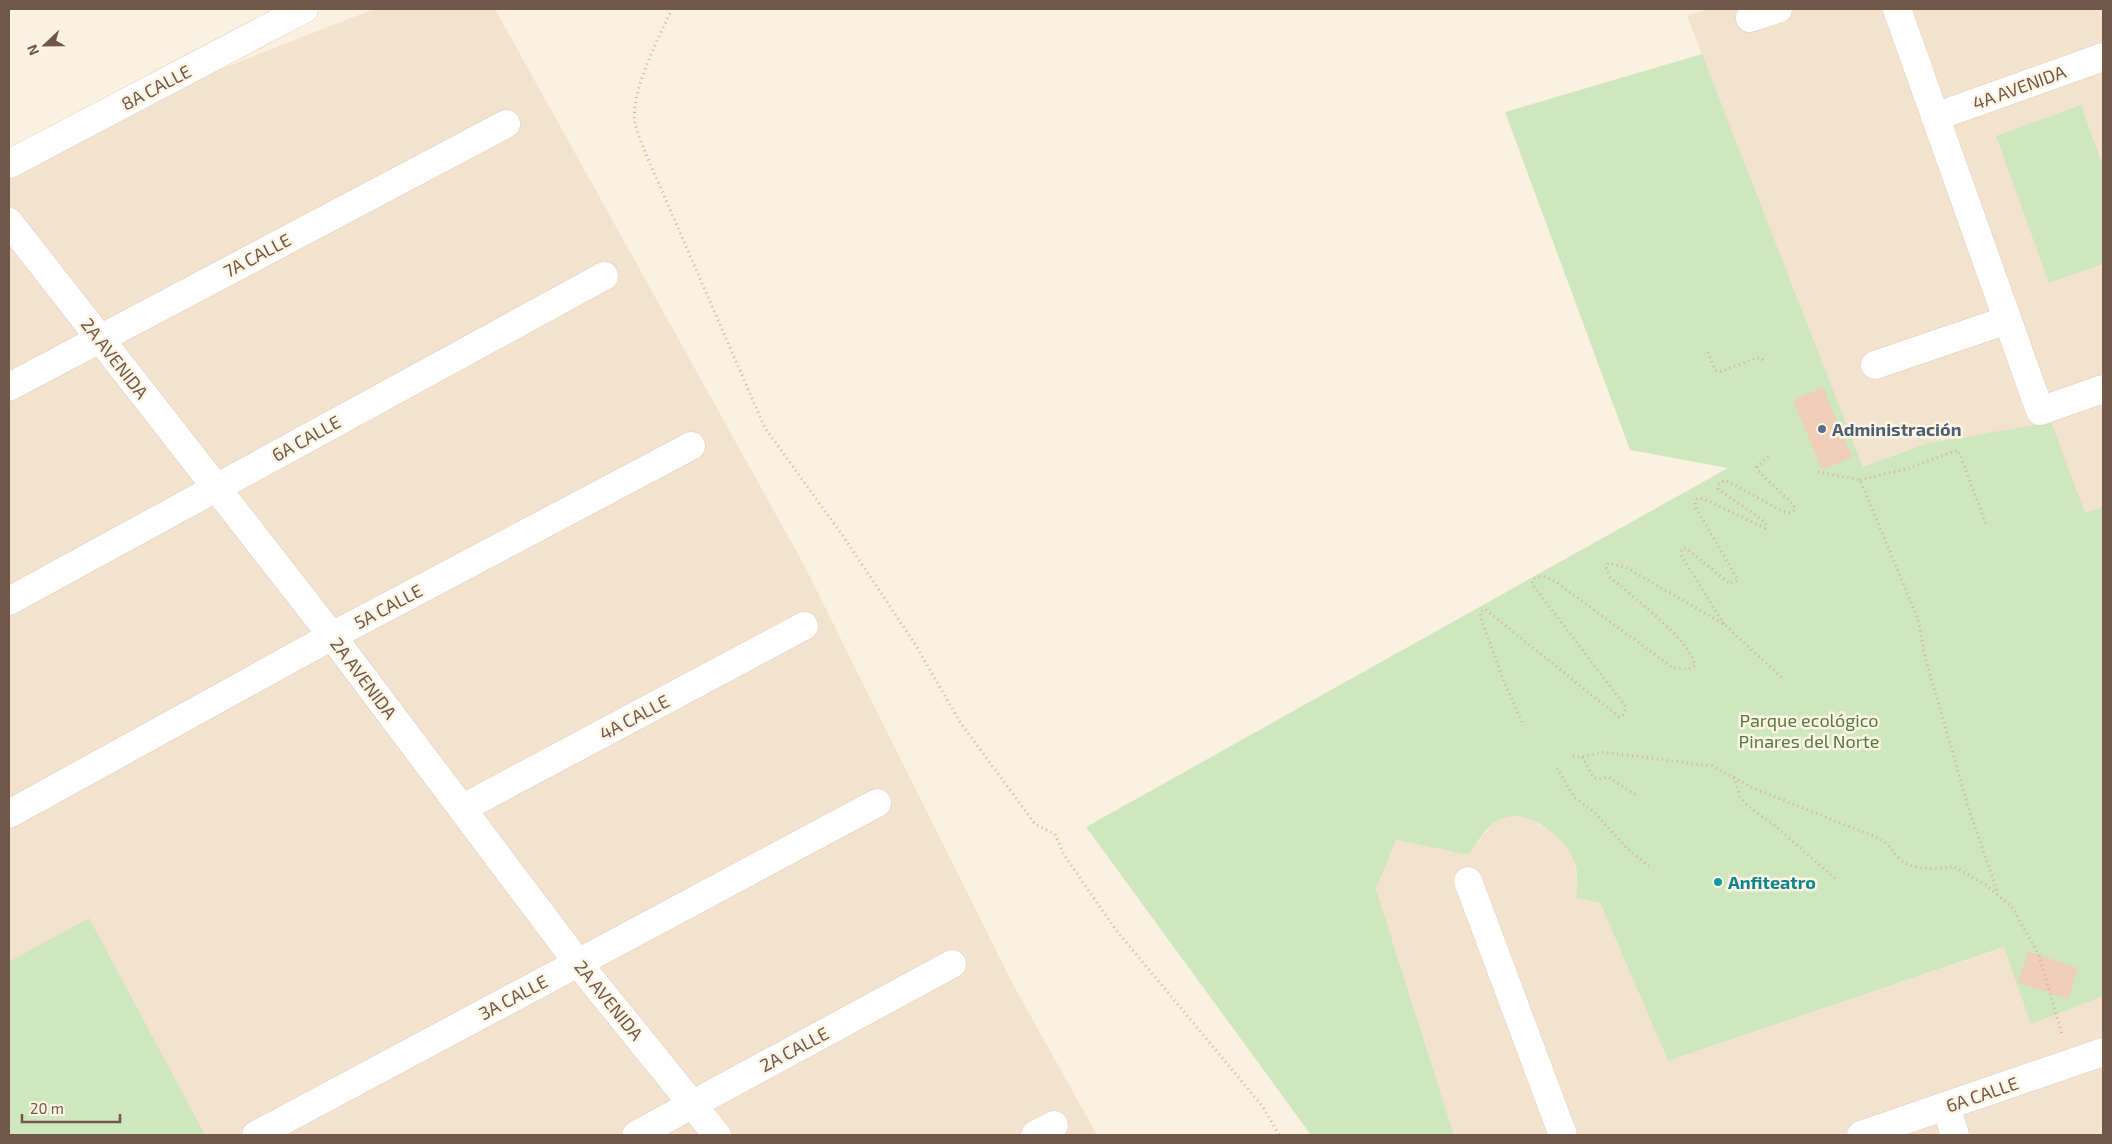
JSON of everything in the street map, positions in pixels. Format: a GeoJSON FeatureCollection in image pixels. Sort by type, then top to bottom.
{"type":"FeatureCollection","features":[{"type":"Feature","properties":{"kind":"street","name":"8A CALLE"},"geometry":{"type":"LineString","coordinates":[[9,164],[304,9]]}},
{"type":"Feature","properties":{"kind":"street"},"geometry":{"type":"LineString","coordinates":[[1750,18],[1778,9]]}},
{"type":"Feature","properties":{"kind":"street"},"geometry":{"type":"LineString","coordinates":[[1897,9],[2040,411],[2103,389]]}},
{"type":"Feature","properties":{"kind":"street","name":"4A AVENIDA"},"geometry":{"type":"LineString","coordinates":[[1935,116],[2103,56]]}},
{"type":"Feature","properties":{"kind":"street","name":"7A CALLE"},"geometry":{"type":"LineString","coordinates":[[9,387],[506,124]]}},
{"type":"Feature","properties":{"kind":"street","name":"2A AVENIDA"},"geometry":{"type":"LineString","coordinates":[[9,222],[332,636],[578,963],[717,1135]]}},
{"type":"Feature","properties":{"kind":"street","name":"6A CALLE"},"geometry":{"type":"LineString","coordinates":[[9,601],[604,276]]}},
{"type":"Feature","properties":{"kind":"street"},"geometry":{"type":"LineString","coordinates":[[1875,365],[2007,320]]}},
{"type":"Feature","properties":{"kind":"street","name":"5A CALLE"},"geometry":{"type":"LineString","coordinates":[[9,814],[332,636],[691,446]]}},
{"type":"Feature","properties":{"kind":"street","name":"4A CALLE"},"geometry":{"type":"LineString","coordinates":[[463,808],[804,626]]}},
{"type":"Feature","properties":{"kind":"street","name":"3A CALLE"},"geometry":{"type":"LineString","coordinates":[[256,1135],[876,803]]}},
{"type":"Feature","properties":{"kind":"street"},"geometry":{"type":"LineString","coordinates":[[1468,881],[1563,1135]]}},
{"type":"Feature","properties":{"kind":"street","name":"2A CALLE"},"geometry":{"type":"LineString","coordinates":[[636,1135],[952,964]]}},
{"type":"Feature","properties":{"kind":"street","name":"6A CALLE"},"geometry":{"type":"LineString","coordinates":[[1860,1135],[2103,1052]]}},
{"type":"Feature","properties":{"kind":"street"},"geometry":{"type":"LineString","coordinates":[[1946,1106],[1955,1135]]}},
{"type":"Feature","properties":{"kind":"path"},"geometry":{"type":"LineString","coordinates":[[672,9],[653,48],[637,95],[635,122],[645,152],[765,428],[843,536],[893,610],[960,722],[1035,824],[1055,834],[1064,855],[1116,930],[1263,1108],[1278,1135]]}},
{"type":"Feature","properties":{"kind":"path"},"geometry":{"type":"LineString","coordinates":[[1708,352],[1715,370],[1719,372],[1756,358],[1762,358],[1765,363]]}},
{"type":"Feature","properties":{"kind":"path"},"geometry":{"type":"LineString","coordinates":[[1818,472],[1860,480],[1909,468],[1958,450],[1986,524]]}},
{"type":"Feature","properties":{"kind":"path"},"geometry":{"type":"LineString","coordinates":[[1724,624],[1681,555],[1681,550],[1686,548],[1730,584],[1738,580],[1696,508],[1695,502],[1698,498],[1704,499],[1765,528],[1767,526],[1764,522],[1718,489],[1718,485],[1725,480],[1784,512],[1790,513],[1795,510],[1794,505],[1758,471],[1757,467],[1771,454]]}},
{"type":"Feature","properties":{"kind":"path"},"geometry":{"type":"LineString","coordinates":[[1860,480],[1918,619],[1926,657],[1965,795],[1998,894]]}},
{"type":"Feature","properties":{"kind":"path"},"geometry":{"type":"LineString","coordinates":[[1522,722],[1505,684],[1481,619],[1480,612],[1485,609],[1619,717],[1623,716],[1626,707],[1532,584],[1533,579],[1538,577],[1545,577],[1556,582],[1673,668],[1689,669],[1694,666],[1694,658],[1680,639],[1610,577],[1606,567],[1608,563],[1625,567],[1724,624],[1782,678]]}},
{"type":"Feature","properties":{"kind":"path"},"geometry":{"type":"LineString","coordinates":[[1573,756],[1582,757],[1602,752],[1712,766],[1734,776],[1753,788],[1878,838],[1889,844],[1905,864],[1941,870],[1953,866],[1986,885],[2012,907],[2039,955],[2070,1063]]}},
{"type":"Feature","properties":{"kind":"path"},"geometry":{"type":"LineString","coordinates":[[1582,757],[1594,778],[1608,777],[1636,796]]}},
{"type":"Feature","properties":{"kind":"path"},"geometry":{"type":"LineString","coordinates":[[1557,768],[1574,797],[1593,811],[1627,848],[1651,868]]}},
{"type":"Feature","properties":{"kind":"path"},"geometry":{"type":"LineString","coordinates":[[1734,776],[1740,797],[1748,806],[1774,825],[1838,882]]}},
{"type":"Feature","properties":{"kind":"shaded area"},"geometry":{"type":"Polygon","coordinates":[[[374,9],[495,9],[804,565],[1010,979],[1097,1135],[9,1135],[9,152],[374,9]]]}},
{"type":"Feature","properties":{"kind":"shaded area"},"geometry":{"type":"Polygon","coordinates":[[[1707,9],[2103,9],[2103,507],[2086,513],[1925,444],[1863,468],[1687,16],[1707,9]]]}},
{"type":"Feature","properties":{"kind":"shaded area"},"geometry":{"type":"Polygon","coordinates":[[[1512,815],[1530,819],[1554,833],[1569,850],[1575,864],[1576,898],[1600,903],[1668,1061],[2103,914],[2103,1135],[1454,1135],[1376,889],[1396,840],[1468,855],[1493,823],[1512,815]]]}},
{"type":"Feature","properties":{"kind":"green space","name":"Parque ecológico Pinares del Norte"},"geometry":{"type":"Polygon","coordinates":[[[1702,54],[1863,467],[1925,444],[2051,422],[2085,513],[2103,507],[2103,996],[2031,1024],[2004,947],[1668,1061],[1600,903],[1576,898],[1577,871],[1571,855],[1558,838],[1541,825],[1523,817],[1511,816],[1495,822],[1484,833],[1468,855],[1396,840],[1376,889],[1454,1135],[1311,1135],[1086,827],[1728,468],[1630,450],[1505,112],[1702,54]]]}},
{"type":"Feature","properties":{"kind":"green space"},"geometry":{"type":"Polygon","coordinates":[[[2081,105],[2103,167],[2103,264],[2049,283],[1996,136],[2081,105]]]}},
{"type":"Feature","properties":{"kind":"green space"},"geometry":{"type":"Polygon","coordinates":[[[89,918],[205,1135],[9,1135],[9,962],[89,918]]]}},
{"type":"Feature","properties":{"kind":"building","name":"Administración"},"geometry":{"type":"Polygon","coordinates":[[[1823,387],[1852,457],[1822,470],[1793,400],[1823,387]]]}},
{"type":"Feature","properties":{"kind":"building"},"geometry":{"type":"Polygon","coordinates":[[[2028,951],[2078,968],[2068,999],[2018,983],[2028,951]]]}},
{"type":"Feature","properties":{"kind":"place","name":"Administración"},"geometry":{"type":"Point","coordinates":[1822,429]}},
{"type":"Feature","properties":{"kind":"place","name":"Anfiteatro"},"geometry":{"type":"Point","coordinates":[1718,882]}}]}
